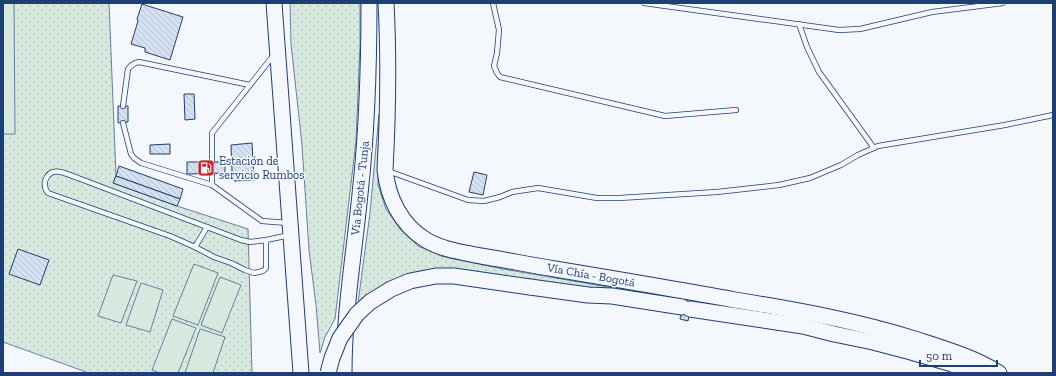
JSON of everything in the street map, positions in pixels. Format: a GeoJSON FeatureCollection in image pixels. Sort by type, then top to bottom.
{"type":"FeatureCollection","features":[{"type":"Feature","properties":{"kind":"highway"},"geometry":{"type":"LineString","coordinates":[[274,3],[301,373]]}},
{"type":"Feature","properties":{"kind":"highway","name":"Vía Bogotá - Tunja"},"geometry":{"type":"LineString","coordinates":[[344,373],[344,345],[366,128],[369,3]]}},
{"type":"Feature","properties":{"kind":"highway","name":"Vía Chía - Bogotá"},"geometry":{"type":"LineString","coordinates":[[386,3],[389,80],[385,170],[386,182],[395,207],[402,218],[412,230],[426,240],[445,249],[507,261],[782,308],[846,321],[895,333],[943,348],[971,359],[999,373]]}},
{"type":"Feature","properties":{"kind":"highway"},"geometry":{"type":"LineString","coordinates":[[328,373],[340,338],[357,314],[370,302],[391,289],[410,281],[436,276],[454,276],[588,295],[612,296],[802,331],[834,334],[911,352],[949,363],[975,373]]}},
{"type":"Feature","properties":{"kind":"highway"},"geometry":{"type":"LineString","coordinates":[[588,295],[611,302],[688,309]]}},
{"type":"Feature","properties":{"kind":"lane"},"geometry":{"type":"LineString","coordinates":[[493,3],[499,30],[494,66],[500,77],[666,116],[736,110]]}},
{"type":"Feature","properties":{"kind":"lane"},"geometry":{"type":"LineString","coordinates":[[644,3],[839,30],[860,29],[932,12],[1003,3]]}},
{"type":"Feature","properties":{"kind":"lane"},"geometry":{"type":"LineString","coordinates":[[799,24],[807,47],[819,72],[874,148]]}},
{"type":"Feature","properties":{"kind":"lane"},"geometry":{"type":"LineString","coordinates":[[212,162],[212,132],[277,51]]}},
{"type":"Feature","properties":{"kind":"lane"},"geometry":{"type":"LineString","coordinates":[[123,106],[128,69],[131,65],[139,62],[250,85]]}},
{"type":"Feature","properties":{"kind":"lane"},"geometry":{"type":"LineString","coordinates":[[385,170],[468,200],[484,201],[512,192],[538,188],[597,198],[717,192],[779,185],[810,178],[841,165],[878,146],[1005,125],[1053,115]]}},
{"type":"Feature","properties":{"kind":"lane"},"geometry":{"type":"LineString","coordinates":[[123,123],[129,149],[137,161],[146,166],[212,185],[262,221],[291,228]]}},
{"type":"Feature","properties":{"kind":"lane"},"geometry":{"type":"LineString","coordinates":[[266,240],[266,268],[263,271],[254,273],[214,257],[170,236],[48,193],[44,187],[46,179],[50,173],[55,171],[78,178],[241,240],[250,242],[266,240],[291,228]]}},
{"type":"Feature","properties":{"kind":"lane"},"geometry":{"type":"LineString","coordinates":[[212,174],[212,185]]}},
{"type":"Feature","properties":{"kind":"lane"},"geometry":{"type":"LineString","coordinates":[[195,247],[207,227]]}},
{"type":"Feature","properties":{"kind":"shaded area"},"geometry":{"type":"Polygon","coordinates":[[[3,3],[109,3],[116,176],[113,183],[248,229],[252,373],[89,373],[3,342],[3,3]]]}},
{"type":"Feature","properties":{"kind":"shaded area"},"geometry":{"type":"Polygon","coordinates":[[[3,3],[14,3],[15,134],[3,134],[3,3]]]}},
{"type":"Feature","properties":{"kind":"shaded area"},"geometry":{"type":"Polygon","coordinates":[[[290,3],[360,3],[360,45],[356,141],[335,319],[325,337],[320,353],[309,250],[302,145],[291,44],[290,3]]]}},
{"type":"Feature","properties":{"kind":"shaded area"},"geometry":{"type":"Polygon","coordinates":[[[379,114],[378,185],[386,209],[400,229],[418,246],[441,256],[503,269],[760,313],[455,271],[358,303],[370,213],[379,114]]]}},
{"type":"Feature","properties":{"kind":"shaded area"},"geometry":{"type":"Polygon","coordinates":[[[194,264],[218,273],[198,325],[173,316],[194,264]]]}},
{"type":"Feature","properties":{"kind":"shaded area"},"geometry":{"type":"Polygon","coordinates":[[[113,275],[137,281],[121,323],[98,316],[113,275]]]}},
{"type":"Feature","properties":{"kind":"shaded area"},"geometry":{"type":"Polygon","coordinates":[[[220,277],[241,285],[222,333],[201,325],[220,277]]]}},
{"type":"Feature","properties":{"kind":"shaded area"},"geometry":{"type":"Polygon","coordinates":[[[141,283],[163,290],[150,332],[126,325],[141,283]]]}},
{"type":"Feature","properties":{"kind":"shaded area"},"geometry":{"type":"Polygon","coordinates":[[[172,319],[196,328],[178,373],[160,373],[152,370],[172,319]]]}},
{"type":"Feature","properties":{"kind":"shaded area"},"geometry":{"type":"Polygon","coordinates":[[[200,329],[225,337],[213,373],[185,373],[200,329]]]}},
{"type":"Feature","properties":{"kind":"building"},"geometry":{"type":"Polygon","coordinates":[[[142,4],[183,17],[170,60],[145,52],[145,48],[131,44],[142,4]]]}},
{"type":"Feature","properties":{"kind":"building"},"geometry":{"type":"Polygon","coordinates":[[[184,94],[194,94],[195,119],[185,120],[184,94]]]}},
{"type":"Feature","properties":{"kind":"building"},"geometry":{"type":"Polygon","coordinates":[[[118,106],[128,106],[128,122],[118,123],[118,106]]]}},
{"type":"Feature","properties":{"kind":"building"},"geometry":{"type":"Polygon","coordinates":[[[252,143],[254,180],[234,181],[231,145],[252,143]]]}},
{"type":"Feature","properties":{"kind":"building"},"geometry":{"type":"Polygon","coordinates":[[[170,144],[170,154],[150,154],[150,145],[170,144]]]}},
{"type":"Feature","properties":{"kind":"building","name":"Estación de servicio Rumbos"},"geometry":{"type":"Polygon","coordinates":[[[187,162],[225,162],[225,173],[187,174],[187,162]]]}},
{"type":"Feature","properties":{"kind":"building"},"geometry":{"type":"Polygon","coordinates":[[[119,166],[183,189],[180,199],[116,176],[119,166]]]}},
{"type":"Feature","properties":{"kind":"building"},"geometry":{"type":"Polygon","coordinates":[[[474,172],[487,175],[483,195],[469,192],[474,172]]]}},
{"type":"Feature","properties":{"kind":"building"},"geometry":{"type":"Polygon","coordinates":[[[116,176],[180,199],[177,206],[113,183],[116,176]]]}},
{"type":"Feature","properties":{"kind":"building"},"geometry":{"type":"Polygon","coordinates":[[[18,249],[49,260],[40,285],[9,274],[18,249]]]}},
{"type":"Feature","properties":{"kind":"building"},"geometry":{"type":"Polygon","coordinates":[[[684,298],[692,299],[688,321],[680,319],[684,298]]]}},
{"type":"Feature","properties":{"kind":"place","name":"Estación de servicio Rumbos"},"geometry":{"type":"Point","coordinates":[206,168]}}]}
